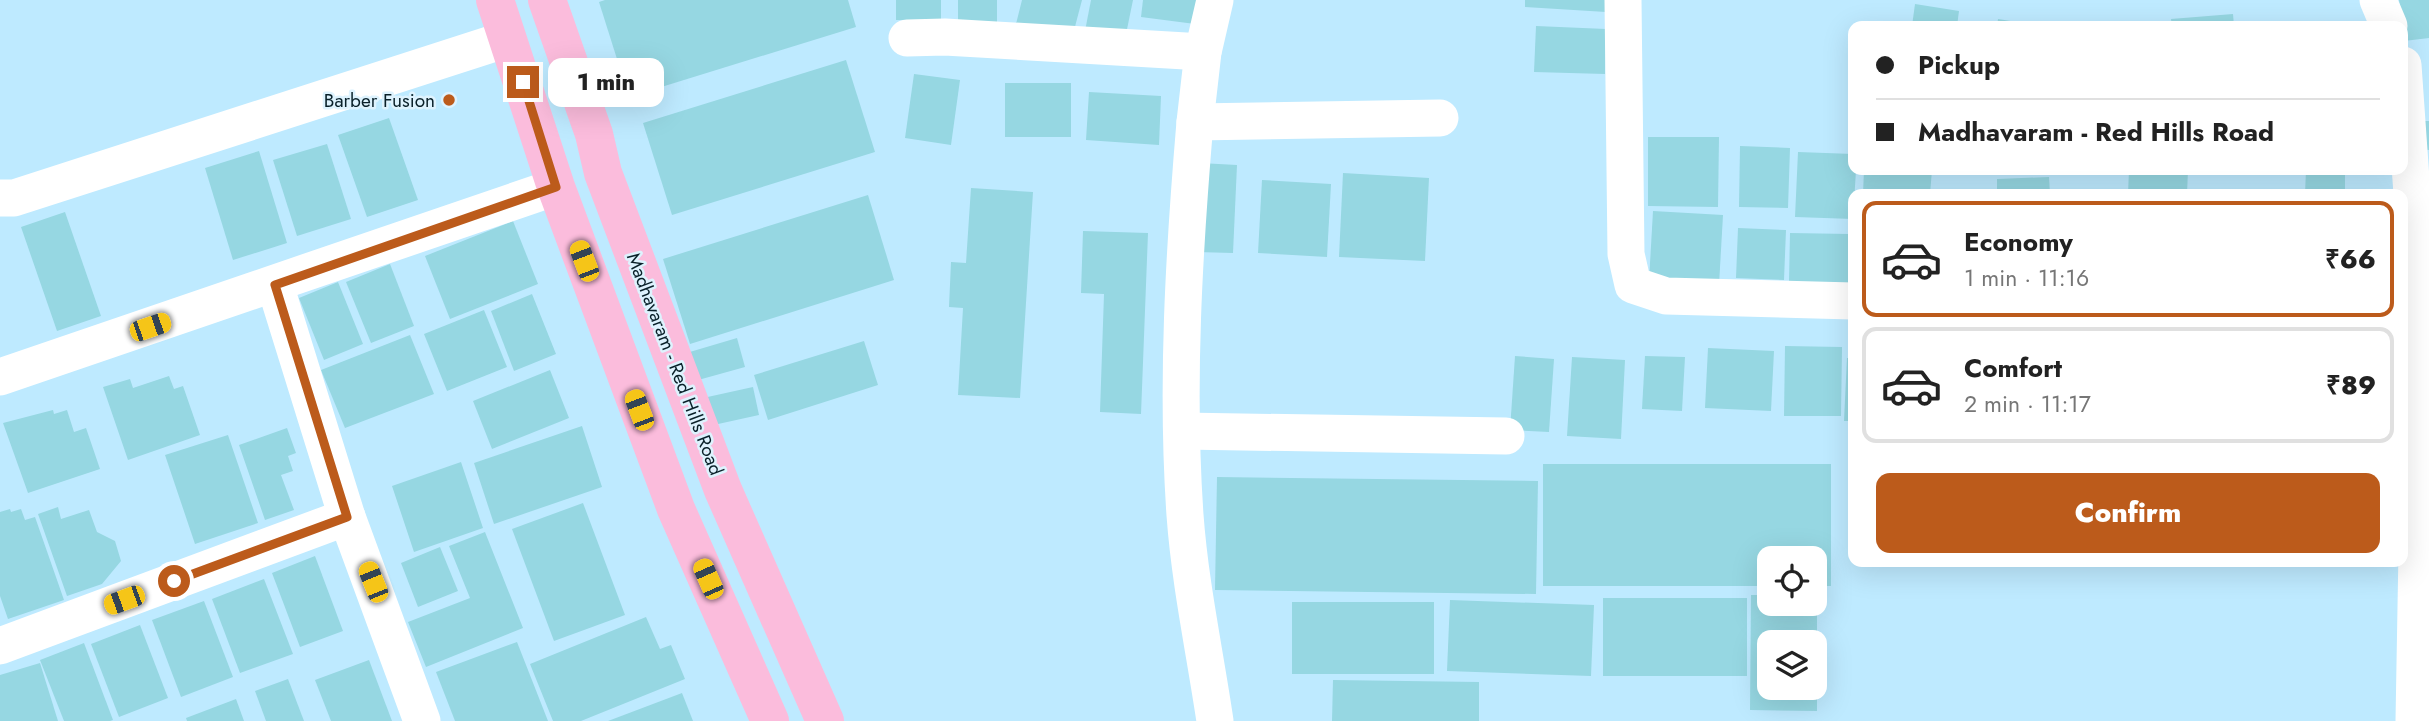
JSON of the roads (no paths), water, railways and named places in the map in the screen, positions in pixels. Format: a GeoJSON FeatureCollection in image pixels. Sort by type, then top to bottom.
{"type":"FeatureCollection","features":[{"type":"Feature","properties":{"kind":"main road"},"geometry":{"type":"LineString","coordinates":[[495,0],[546,148],[556,187],[676,509],[770,721]]}},
{"type":"Feature","properties":{"kind":"main road","name":"Madhavaram - Red Hills Road"},"geometry":{"type":"LineString","coordinates":[[547,0],[594,134],[603,173],[723,490],[825,721]]}},
{"type":"Feature","properties":{"kind":"street"},"geometry":{"type":"LineString","coordinates":[[1214,0],[1203,52],[1184,244],[1182,431],[1185,517],[1215,721]]}},
{"type":"Feature","properties":{"kind":"street"},"geometry":{"type":"LineString","coordinates":[[1623,0],[1626,254],[1633,285],[1666,296],[1848,301]]}},
{"type":"Feature","properties":{"kind":"street"},"geometry":{"type":"LineString","coordinates":[[2378,0],[2387,21]]}},
{"type":"Feature","properties":{"kind":"street"},"geometry":{"type":"LineString","coordinates":[[907,38],[945,37],[1203,52]]}},
{"type":"Feature","properties":{"kind":"street"},"geometry":{"type":"LineString","coordinates":[[0,198],[15,198],[507,39]]}},
{"type":"Feature","properties":{"kind":"street"},"geometry":{"type":"LineString","coordinates":[[2408,60],[2429,61]]}},
{"type":"Feature","properties":{"kind":"street"},"geometry":{"type":"LineString","coordinates":[[1195,122],[1440,118]]}},
{"type":"Feature","properties":{"kind":"street"},"geometry":{"type":"LineString","coordinates":[[2408,151],[2418,322],[2414,721]]}},
{"type":"Feature","properties":{"kind":"street"},"geometry":{"type":"LineString","coordinates":[[0,377],[556,187]]}},
{"type":"Feature","properties":{"kind":"street"},"geometry":{"type":"LineString","coordinates":[[275,285],[347,517],[422,721]]}},
{"type":"Feature","properties":{"kind":"street"},"geometry":{"type":"LineString","coordinates":[[1182,431],[1506,436]]}},
{"type":"Feature","properties":{"kind":"street"},"geometry":{"type":"LineString","coordinates":[[0,646],[347,517]]}},
{"type":"Feature","properties":{"kind":"place","name":"Barber Fusion"},"geometry":{"type":"Point","coordinates":[449,100]}}]}
